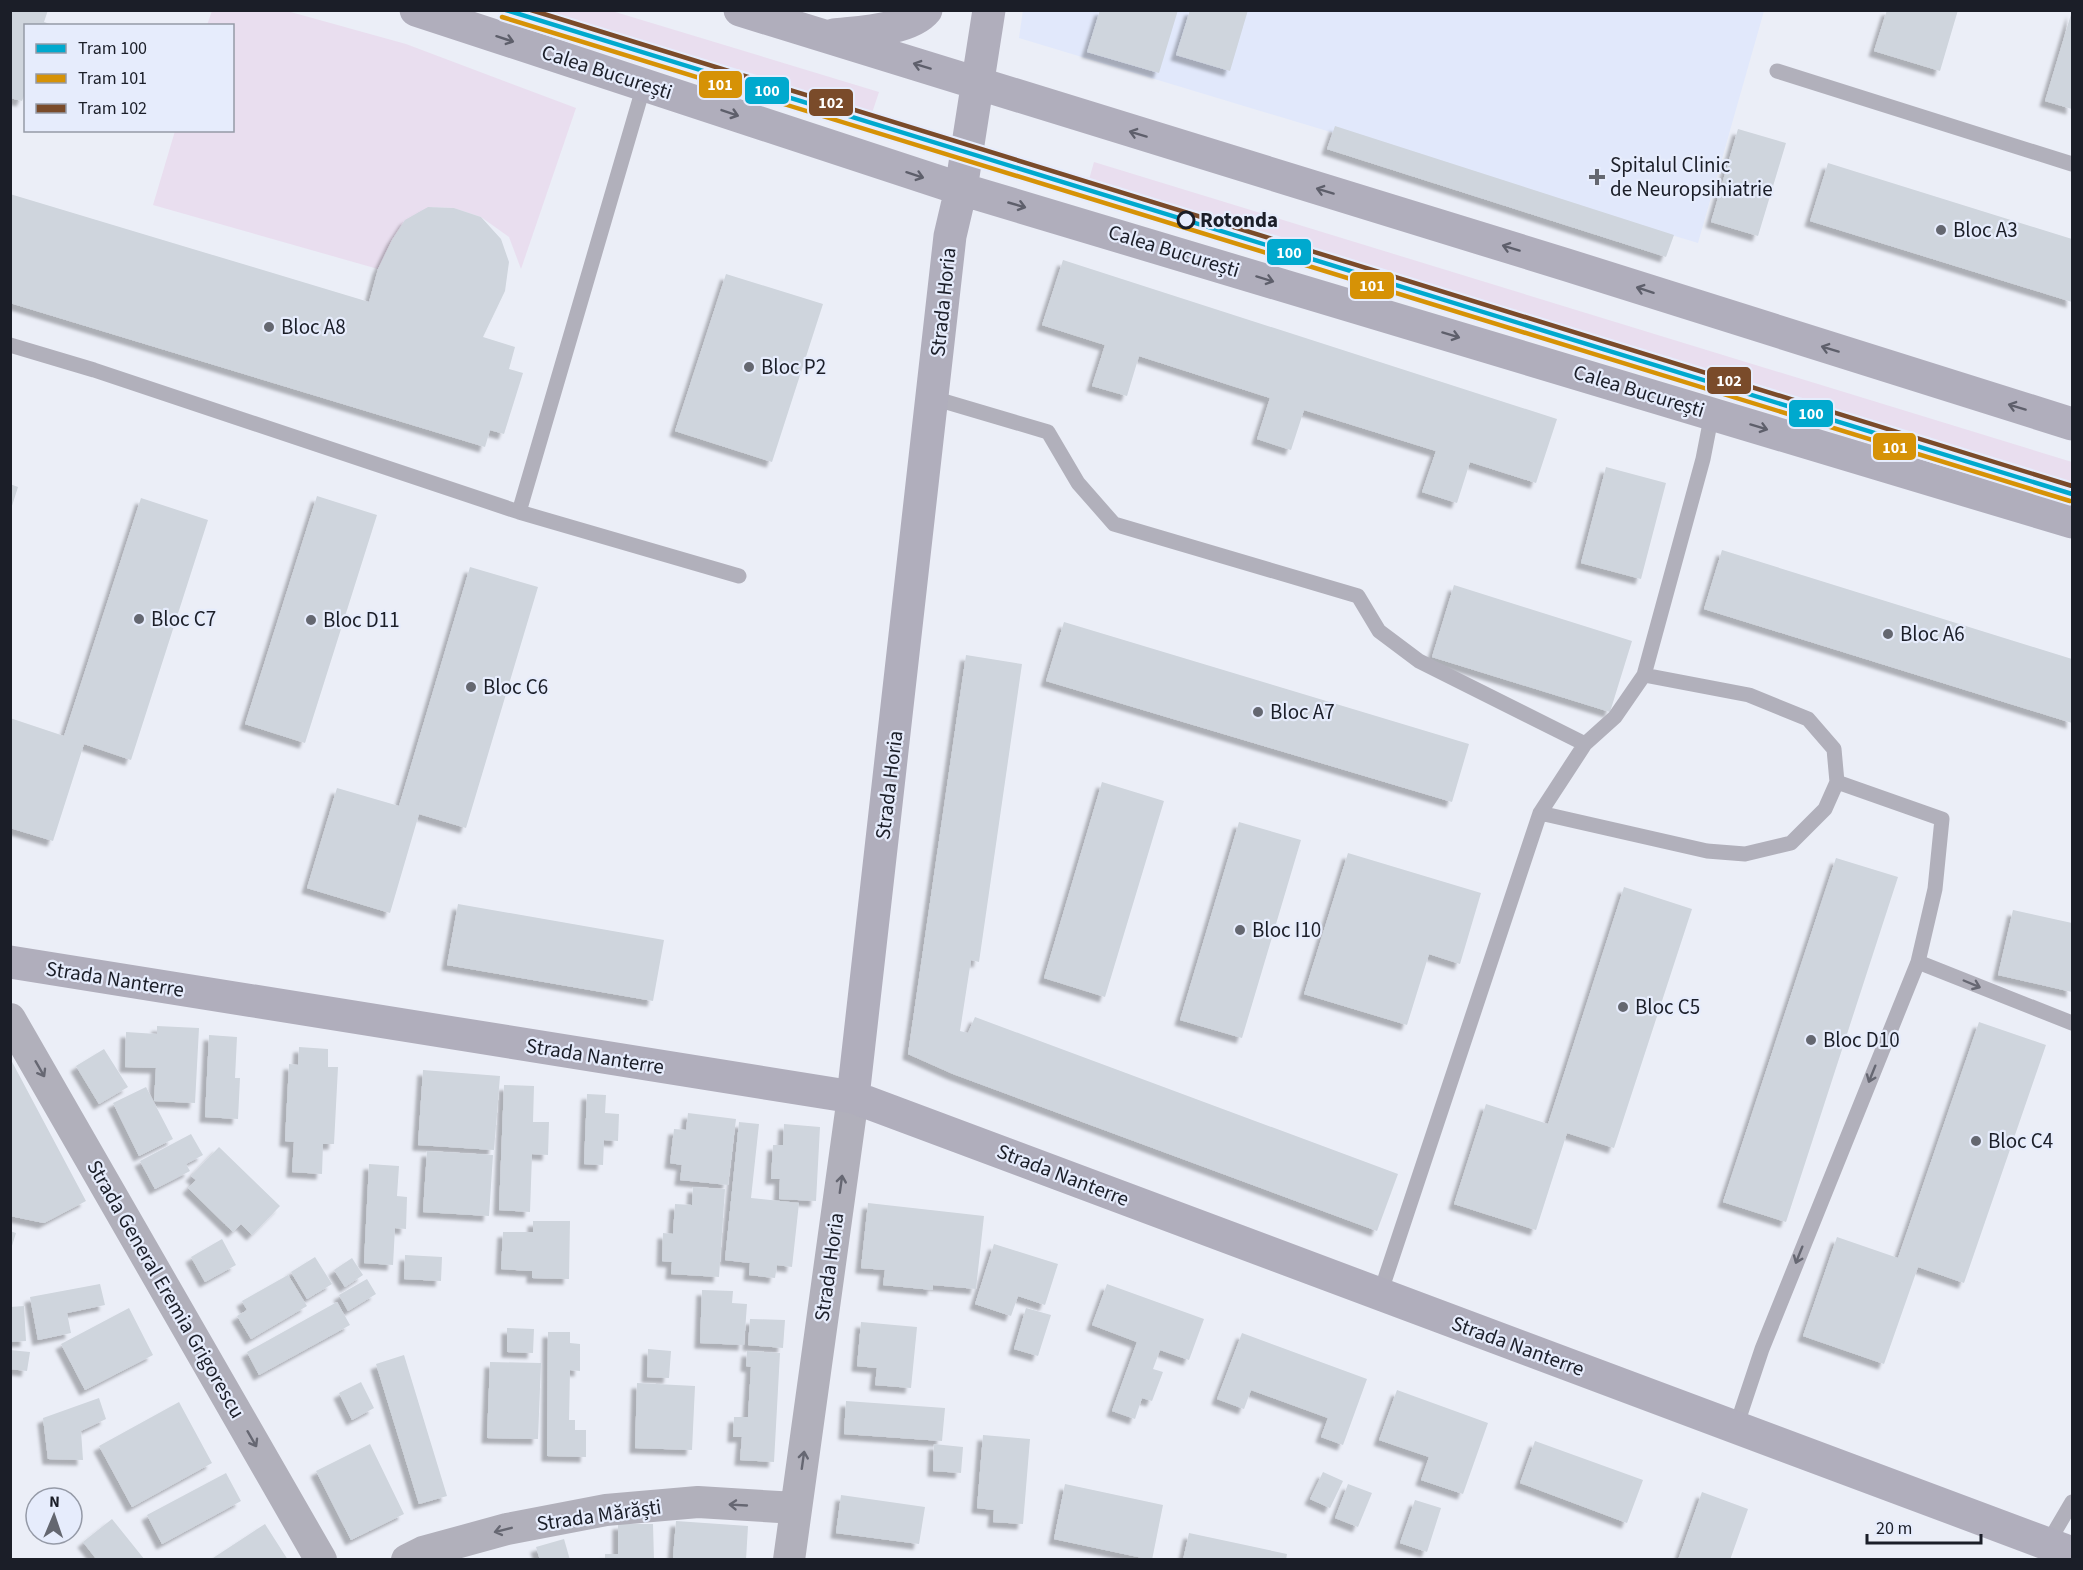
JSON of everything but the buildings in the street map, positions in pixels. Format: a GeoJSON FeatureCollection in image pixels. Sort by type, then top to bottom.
{"type":"FeatureCollection","features":[{"type":"Feature","properties":{"kind":"main road","name":"Calea București"},"geometry":{"type":"LineString","coordinates":[[416,10],[961,189],[2073,522]]}},
{"type":"Feature","properties":{"kind":"main road"},"geometry":{"type":"LineString","coordinates":[[740,10],[2073,424]]}},
{"type":"Feature","properties":{"kind":"main road"},"geometry":{"type":"LineString","coordinates":[[825,36],[884,29],[921,17],[926,10]]}},
{"type":"Feature","properties":{"kind":"main road","name":"Strada Horia"},"geometry":{"type":"LineString","coordinates":[[853,1097],[950,236],[961,189],[989,10]]}},
{"type":"Feature","properties":{"kind":"main road","name":"Strada Nanterre"},"geometry":{"type":"LineString","coordinates":[[10,962],[853,1097],[1736,1427],[2054,1552]]}},
{"type":"Feature","properties":{"kind":"street","name":"Strada General Eremia Grigorescu"},"geometry":{"type":"LineString","coordinates":[[10,1018],[321,1560]]}},
{"type":"Feature","properties":{"kind":"street","name":"Strada Horia"},"geometry":{"type":"LineString","coordinates":[[789,1560],[853,1097]]}},
{"type":"Feature","properties":{"kind":"street","name":"Strada Mărăști"},"geometry":{"type":"LineString","coordinates":[[407,1560],[423,1552],[507,1528],[606,1510],[698,1502],[796,1508]]}},
{"type":"Feature","properties":{"kind":"lane"},"geometry":{"type":"LineString","coordinates":[[1777,71],[2073,164]]}},
{"type":"Feature","properties":{"kind":"lane"},"geometry":{"type":"LineString","coordinates":[[519,512],[644,85]]}},
{"type":"Feature","properties":{"kind":"lane"},"geometry":{"type":"LineString","coordinates":[[10,345],[94,370],[519,512],[739,576]]}},
{"type":"Feature","properties":{"kind":"lane"},"geometry":{"type":"LineString","coordinates":[[933,398],[1048,432],[1078,483],[1114,524],[1358,597],[1379,631],[1419,661],[1585,744]]}},
{"type":"Feature","properties":{"kind":"lane"},"geometry":{"type":"LineString","coordinates":[[1380,1294],[1540,813],[1585,744],[1615,717],[1644,675],[1703,459],[1712,413]]}},
{"type":"Feature","properties":{"kind":"lane"},"geometry":{"type":"LineString","coordinates":[[1540,813],[1707,851],[1745,854],[1791,843],[1825,809],[1837,782],[1834,749],[1808,719],[1749,695],[1644,675]]}},
{"type":"Feature","properties":{"kind":"lane"},"geometry":{"type":"LineString","coordinates":[[1736,1427],[1762,1349],[1918,962],[1935,890],[1942,819],[1837,782]]}},
{"type":"Feature","properties":{"kind":"lane"},"geometry":{"type":"LineString","coordinates":[[1918,962],[2073,1023]]}},
{"type":"Feature","properties":{"kind":"lane"},"geometry":{"type":"LineString","coordinates":[[2054,1552],[2073,1502]]}},
{"type":"Feature","properties":{"kind":"shaded area","name":"Spitalul Clinic de Neuropsihiatrie"},"geometry":{"type":"Polygon","coordinates":[[[1023,10],[1764,11],[1698,243],[1019,38],[1023,10]]]}},
{"type":"Feature","properties":{"kind":"shaded area"},"geometry":{"type":"Polygon","coordinates":[[[212,11],[287,11],[406,44],[576,108],[521,269],[509,237],[481,217],[454,208],[428,207],[378,269],[153,205],[175,132],[234,132],[234,24],[207,24],[212,11]]]}},
{"type":"Feature","properties":{"kind":"shaded area"},"geometry":{"type":"Polygon","coordinates":[[[538,11],[612,11],[879,92],[872,113],[538,11]]]}},
{"type":"Feature","properties":{"kind":"shaded area"},"geometry":{"type":"Polygon","coordinates":[[[1094,162],[2072,462],[2072,484],[1088,183],[1094,162]]]}},
{"type":"Feature","properties":{"kind":"tram line","name":"100"},"geometry":{"type":"LineString","coordinates":[[506,10],[2072,494]]}},
{"type":"Feature","properties":{"kind":"tram line","name":"102"},"geometry":{"type":"LineString","coordinates":[[531,10],[2072,486]]}},
{"type":"Feature","properties":{"kind":"tram line","name":"101"},"geometry":{"type":"LineString","coordinates":[[502,17],[2070,501]]}},
{"type":"Feature","properties":{"kind":"place","name":"Spitalul Clinic de Neuropsihiatrie"},"geometry":{"type":"Point","coordinates":[1597,177]}},
{"type":"Feature","properties":{"kind":"place","name":"Rotonda"},"geometry":{"type":"Point","coordinates":[1186,220]}},
{"type":"Feature","properties":{"kind":"place","name":"Bloc A3"},"geometry":{"type":"Point","coordinates":[1941,230]}},
{"type":"Feature","properties":{"kind":"place","name":"Bloc A8"},"geometry":{"type":"Point","coordinates":[269,327]}},
{"type":"Feature","properties":{"kind":"place","name":"Bloc P2"},"geometry":{"type":"Point","coordinates":[749,367]}},
{"type":"Feature","properties":{"kind":"place","name":"Bloc C7"},"geometry":{"type":"Point","coordinates":[139,619]}},
{"type":"Feature","properties":{"kind":"place","name":"Bloc D11"},"geometry":{"type":"Point","coordinates":[311,620]}},
{"type":"Feature","properties":{"kind":"place","name":"Bloc A6"},"geometry":{"type":"Point","coordinates":[1888,634]}},
{"type":"Feature","properties":{"kind":"place","name":"Bloc C6"},"geometry":{"type":"Point","coordinates":[471,687]}},
{"type":"Feature","properties":{"kind":"place","name":"Bloc A7"},"geometry":{"type":"Point","coordinates":[1258,712]}},
{"type":"Feature","properties":{"kind":"place","name":"Bloc I10"},"geometry":{"type":"Point","coordinates":[1240,930]}},
{"type":"Feature","properties":{"kind":"place","name":"Bloc C5"},"geometry":{"type":"Point","coordinates":[1623,1007]}},
{"type":"Feature","properties":{"kind":"place","name":"Bloc D10"},"geometry":{"type":"Point","coordinates":[1811,1040]}},
{"type":"Feature","properties":{"kind":"place","name":"Bloc C4"},"geometry":{"type":"Point","coordinates":[1976,1141]}}]}
